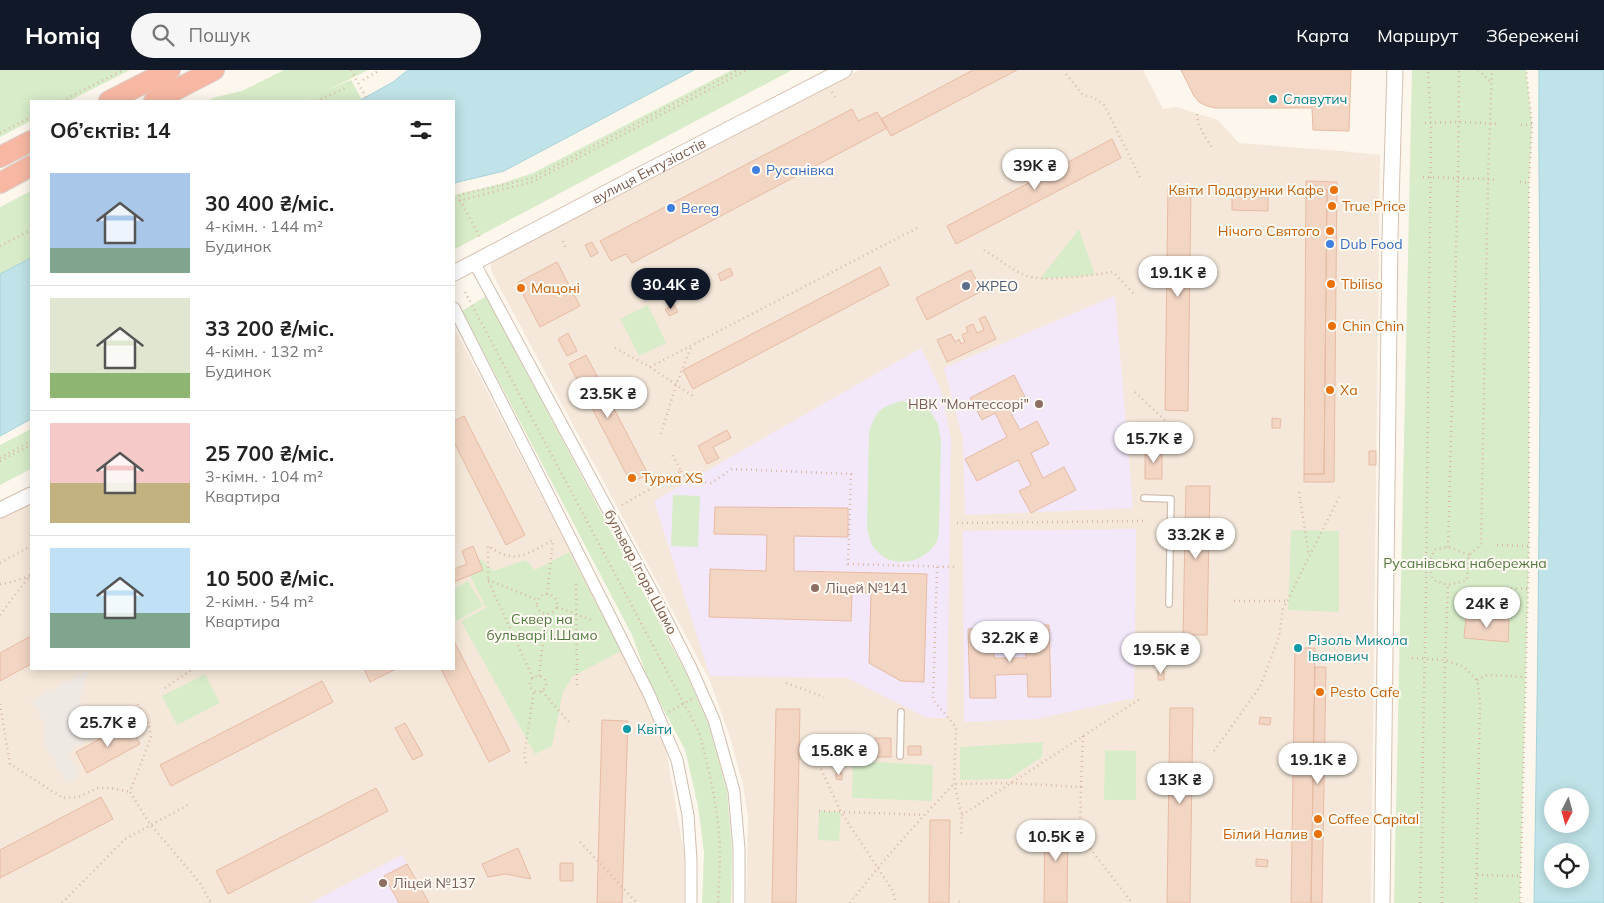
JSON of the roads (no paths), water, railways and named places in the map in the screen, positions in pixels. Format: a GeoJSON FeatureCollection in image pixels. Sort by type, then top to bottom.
{"type":"FeatureCollection","features":[{"type":"Feature","properties":{"kind":"highway"},"geometry":{"type":"LineString","coordinates":[[111,100],[170,70]]}},
{"type":"Feature","properties":{"kind":"highway"},"geometry":{"type":"LineString","coordinates":[[156,100],[214,70]]}},
{"type":"Feature","properties":{"kind":"highway"},"geometry":{"type":"LineString","coordinates":[[0,157],[30,142]]}},
{"type":"Feature","properties":{"kind":"highway"},"geometry":{"type":"LineString","coordinates":[[0,183],[30,167]]}},
{"type":"Feature","properties":{"kind":"main road","name":"вулиця Ентузіастів"},"geometry":{"type":"LineString","coordinates":[[455,272],[844,70]]}},
{"type":"Feature","properties":{"kind":"main road"},"geometry":{"type":"LineString","coordinates":[[1382,903],[1390,236],[1394,70]]}},
{"type":"Feature","properties":{"kind":"main road"},"geometry":{"type":"LineString","coordinates":[[0,510],[30,495]]}},
{"type":"Feature","properties":{"kind":"street","name":"бульвар Ігоря Шамо"},"geometry":{"type":"LineString","coordinates":[[474,262],[655,597],[714,720],[734,791],[740,849],[739,903]]}},
{"type":"Feature","properties":{"kind":"street"},"geometry":{"type":"LineString","coordinates":[[455,310],[609,614],[677,760],[688,815],[691,903]]}},
{"type":"Feature","properties":{"kind":"lane"},"geometry":{"type":"LineString","coordinates":[[1144,498],[1171,499],[1169,604]]}},
{"type":"Feature","properties":{"kind":"lane"},"geometry":{"type":"LineString","coordinates":[[900,756],[901,712]]}},
{"type":"Feature","properties":{"kind":"water"},"geometry":{"type":"Polygon","coordinates":[[[408,70],[694,70],[504,171],[455,183],[455,100],[361,100],[393,82],[408,70]]]}},
{"type":"Feature","properties":{"kind":"water"},"geometry":{"type":"Polygon","coordinates":[[[1539,70],[1604,70],[1604,903],[1534,903],[1540,312],[1539,70]]]}},
{"type":"Feature","properties":{"kind":"water"},"geometry":{"type":"Polygon","coordinates":[[[30,259],[30,420],[0,436],[0,274],[30,259]]]}},
{"type":"Feature","properties":{"kind":"place","name":"Славутич"},"geometry":{"type":"Point","coordinates":[1273,99]}},
{"type":"Feature","properties":{"kind":"place","name":"Русанівка"},"geometry":{"type":"Point","coordinates":[756,170]}},
{"type":"Feature","properties":{"kind":"place","name":"Квіти Подарунки Кафе"},"geometry":{"type":"Point","coordinates":[1334,190]}},
{"type":"Feature","properties":{"kind":"place","name":"True Price"},"geometry":{"type":"Point","coordinates":[1332,206]}},
{"type":"Feature","properties":{"kind":"place","name":"Bereg"},"geometry":{"type":"Point","coordinates":[671,208]}},
{"type":"Feature","properties":{"kind":"place","name":"Нічого Святого"},"geometry":{"type":"Point","coordinates":[1330,231]}},
{"type":"Feature","properties":{"kind":"place","name":"Dub Food"},"geometry":{"type":"Point","coordinates":[1330,244]}},
{"type":"Feature","properties":{"kind":"place","name":"Tbiliso"},"geometry":{"type":"Point","coordinates":[1331,284]}},
{"type":"Feature","properties":{"kind":"place","name":"ЖРЕО"},"geometry":{"type":"Point","coordinates":[966,286]}},
{"type":"Feature","properties":{"kind":"place","name":"Мацоні"},"geometry":{"type":"Point","coordinates":[521,288]}},
{"type":"Feature","properties":{"kind":"place","name":"Chin Chin"},"geometry":{"type":"Point","coordinates":[1332,326]}},
{"type":"Feature","properties":{"kind":"place","name":"Ха"},"geometry":{"type":"Point","coordinates":[1330,390]}},
{"type":"Feature","properties":{"kind":"place","name":"НВК \"Монтессорі\""},"geometry":{"type":"Point","coordinates":[1039,404]}},
{"type":"Feature","properties":{"kind":"place","name":"Турка XS"},"geometry":{"type":"Point","coordinates":[632,478]}},
{"type":"Feature","properties":{"kind":"place","name":"Ліцей №141"},"geometry":{"type":"Point","coordinates":[815,588]}},
{"type":"Feature","properties":{"kind":"place","name":"Різоль Микола Іванович"},"geometry":{"type":"Point","coordinates":[1298,648]}},
{"type":"Feature","properties":{"kind":"place","name":"Pesto Cafe"},"geometry":{"type":"Point","coordinates":[1320,692]}},
{"type":"Feature","properties":{"kind":"place","name":"Квіти"},"geometry":{"type":"Point","coordinates":[627,729]}},
{"type":"Feature","properties":{"kind":"place","name":"Coffee Capital"},"geometry":{"type":"Point","coordinates":[1318,819]}},
{"type":"Feature","properties":{"kind":"place","name":"Білий Налив"},"geometry":{"type":"Point","coordinates":[1318,834]}},
{"type":"Feature","properties":{"kind":"place","name":"Ліцей №137"},"geometry":{"type":"Point","coordinates":[383,883]}},
{"type":"Feature","properties":{"kind":"park label","name":"Русанівська набережна"},"geometry":{"type":"Point","coordinates":[1465,563]}},
{"type":"Feature","properties":{"kind":"park label","name":"Сквер на бульварі І.Шамо"},"geometry":{"type":"Point","coordinates":[542,628]}}]}
